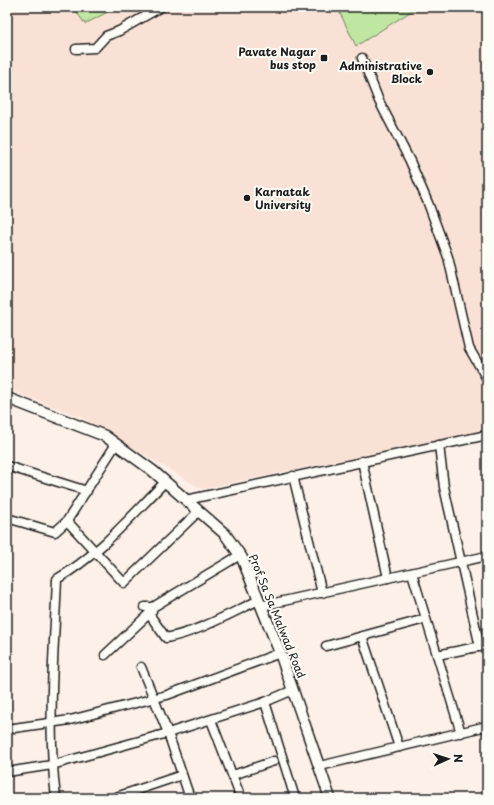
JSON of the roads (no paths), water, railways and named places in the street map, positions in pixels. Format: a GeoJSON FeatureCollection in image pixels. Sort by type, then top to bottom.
{"type":"FeatureCollection","features":[{"type":"Feature","properties":{"kind":"street"},"geometry":{"type":"LineString","coordinates":[[76,49],[95,48],[106,36],[119,32],[160,7]]}},
{"type":"Feature","properties":{"kind":"street"},"geometry":{"type":"LineString","coordinates":[[362,58],[379,101],[410,161],[428,203],[448,257],[469,348],[487,379]]}},
{"type":"Feature","properties":{"kind":"street","name":"Prof Sa Sa Malwad Road"},"geometry":{"type":"LineString","coordinates":[[7,398],[91,429],[105,436],[165,482],[225,534],[240,555],[280,653],[330,798]]}},
{"type":"Feature","properties":{"kind":"street"},"geometry":{"type":"LineString","coordinates":[[186,500],[487,435]]}},
{"type":"Feature","properties":{"kind":"street"},"geometry":{"type":"LineString","coordinates":[[7,518],[55,532],[67,521],[116,444]]}},
{"type":"Feature","properties":{"kind":"street"},"geometry":{"type":"LineString","coordinates":[[437,655],[483,646],[460,562],[444,487],[439,445]]}},
{"type":"Feature","properties":{"kind":"street"},"geometry":{"type":"LineString","coordinates":[[362,461],[388,578]]}},
{"type":"Feature","properties":{"kind":"street"},"geometry":{"type":"LineString","coordinates":[[7,466],[87,491]]}},
{"type":"Feature","properties":{"kind":"street"},"geometry":{"type":"LineString","coordinates":[[293,476],[322,593]]}},
{"type":"Feature","properties":{"kind":"street"},"geometry":{"type":"LineString","coordinates":[[56,798],[52,765],[51,723],[57,580],[95,552],[165,482]]}},
{"type":"Feature","properties":{"kind":"street"},"geometry":{"type":"LineString","coordinates":[[67,521],[124,582],[199,511]]}},
{"type":"Feature","properties":{"kind":"street"},"geometry":{"type":"LineString","coordinates":[[105,655],[149,609],[240,555]]}},
{"type":"Feature","properties":{"kind":"street"},"geometry":{"type":"LineString","coordinates":[[149,609],[166,638],[197,628],[260,603],[322,593],[487,556]]}},
{"type":"Feature","properties":{"kind":"street"},"geometry":{"type":"LineString","coordinates":[[412,573],[460,733]]}},
{"type":"Feature","properties":{"kind":"street"},"geometry":{"type":"LineString","coordinates":[[326,646],[425,619]]}},
{"type":"Feature","properties":{"kind":"street"},"geometry":{"type":"LineString","coordinates":[[362,636],[399,747]]}},
{"type":"Feature","properties":{"kind":"street"},"geometry":{"type":"LineString","coordinates":[[7,729],[70,720],[155,699],[280,653]]}},
{"type":"Feature","properties":{"kind":"street"},"geometry":{"type":"LineString","coordinates":[[141,667],[168,733],[190,798]]}},
{"type":"Feature","properties":{"kind":"street"},"geometry":{"type":"LineString","coordinates":[[7,772],[52,765],[168,733],[265,702],[294,690]]}},
{"type":"Feature","properties":{"kind":"street"},"geometry":{"type":"LineString","coordinates":[[265,702],[295,798]]}},
{"type":"Feature","properties":{"kind":"street"},"geometry":{"type":"LineString","coordinates":[[211,720],[241,798]]}},
{"type":"Feature","properties":{"kind":"street"},"geometry":{"type":"LineString","coordinates":[[320,766],[487,726]]}},
{"type":"Feature","properties":{"kind":"street"},"geometry":{"type":"LineString","coordinates":[[233,775],[274,761]]}},
{"type":"Feature","properties":{"kind":"street"},"geometry":{"type":"LineString","coordinates":[[113,798],[182,775]]}},
{"type":"Feature","properties":{"kind":"place","name":"Pavate Nagar bus stop"},"geometry":{"type":"Point","coordinates":[324,58]}},
{"type":"Feature","properties":{"kind":"place","name":"Administrative Block"},"geometry":{"type":"Point","coordinates":[430,72]}},
{"type":"Feature","properties":{"kind":"place","name":"Karnatak University"},"geometry":{"type":"Point","coordinates":[247,198]}}]}
